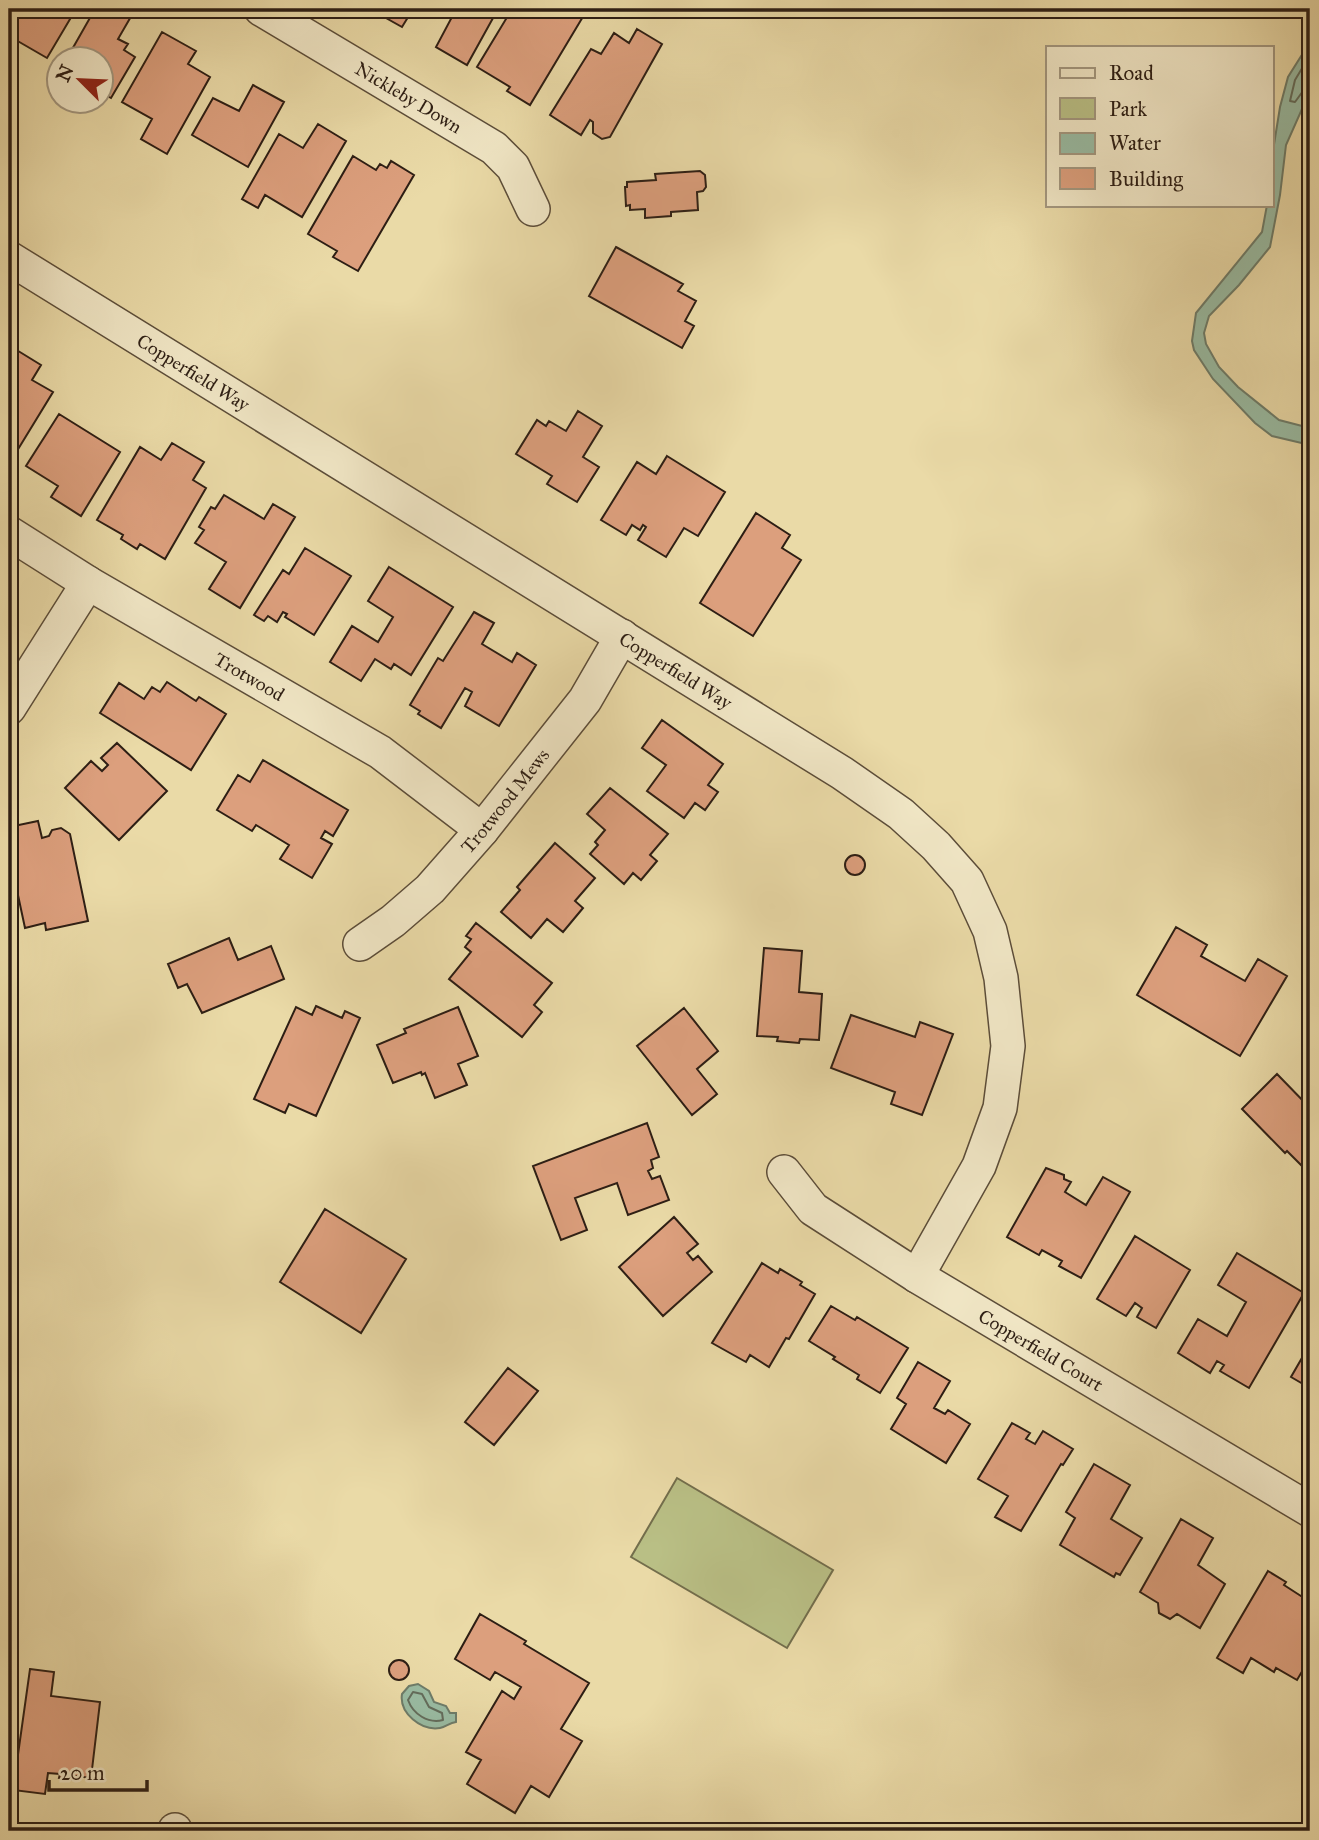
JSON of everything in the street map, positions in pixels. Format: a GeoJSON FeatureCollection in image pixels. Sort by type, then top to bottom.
{"type":"FeatureCollection","features":[{"type":"Feature","properties":{"kind":"street","name":"Nickleby Down"},"geometry":{"type":"LineString","coordinates":[[261,9],[495,148],[513,167],[533,209]]}},
{"type":"Feature","properties":{"kind":"street","name":"Copperfield Way"},"geometry":{"type":"LineString","coordinates":[[9,258],[879,797],[936,846],[967,881],[990,932],[1001,978],[1008,1046],[1000,1108],[979,1166],[917,1276]]}},
{"type":"Feature","properties":{"kind":"street","name":"Trotwood"},"geometry":{"type":"LineString","coordinates":[[9,533],[88,583],[380,752],[482,830]]}},
{"type":"Feature","properties":{"kind":"street"},"geometry":{"type":"LineString","coordinates":[[9,708],[88,583]]}},
{"type":"Feature","properties":{"kind":"street","name":"Trotwood Mews"},"geometry":{"type":"LineString","coordinates":[[360,944],[393,921],[430,889],[482,830],[585,700],[622,636]]}},
{"type":"Feature","properties":{"kind":"street","name":"Copperfield Court"},"geometry":{"type":"LineString","coordinates":[[784,1172],[813,1209],[917,1276],[1310,1510]]}},
{"type":"Feature","properties":{"kind":"green space"},"geometry":{"type":"Polygon","coordinates":[[[677,1478],[833,1570],[787,1648],[631,1557],[677,1478]]]}},
{"type":"Feature","properties":{"kind":"water"},"geometry":{"type":"Polygon","coordinates":[[[1310,42],[1310,91],[1286,145],[1270,247],[1209,316],[1204,333],[1206,344],[1219,367],[1238,387],[1279,420],[1310,428],[1310,445],[1272,436],[1255,423],[1213,379],[1194,350],[1192,341],[1196,313],[1262,232],[1267,206],[1274,206],[1274,144],[1288,77],[1310,42]]]}},
{"type":"Feature","properties":{"kind":"water"},"geometry":{"type":"Polygon","coordinates":[[[418,1684],[429,1691],[434,1702],[446,1706],[450,1713],[456,1713],[456,1722],[442,1727],[426,1727],[408,1714],[404,1708],[402,1694],[409,1686],[418,1684]]]}},
{"type":"Feature","properties":{"kind":"building"},"geometry":{"type":"Polygon","coordinates":[[[9,9],[76,9],[54,46],[46,46],[46,57],[9,36],[9,9]]]}},
{"type":"Feature","properties":{"kind":"building"},"geometry":{"type":"Polygon","coordinates":[[[95,9],[126,9],[133,13],[118,39],[128,44],[124,50],[135,57],[116,89],[116,46],[74,46],[95,9]]]}},
{"type":"Feature","properties":{"kind":"building"},"geometry":{"type":"Polygon","coordinates":[[[370,9],[413,9],[402,27],[370,9]]]}},
{"type":"Feature","properties":{"kind":"building"},"geometry":{"type":"Polygon","coordinates":[[[437,9],[498,9],[467,65],[436,47],[452,17],[437,9]]]}},
{"type":"Feature","properties":{"kind":"building"},"geometry":{"type":"Polygon","coordinates":[[[512,9],[587,10],[530,105],[507,91],[510,87],[477,67],[512,9]]]}},
{"type":"Feature","properties":{"kind":"building"},"geometry":{"type":"Polygon","coordinates":[[[637,29],[662,44],[610,137],[602,139],[593,133],[593,122],[590,120],[581,135],[550,115],[591,49],[601,54],[614,33],[629,43],[637,29]]]}},
{"type":"Feature","properties":{"kind":"building"},"geometry":{"type":"Polygon","coordinates":[[[162,32],[196,51],[188,64],[210,77],[167,154],[141,139],[152,119],[122,102],[162,32]]]}},
{"type":"Feature","properties":{"kind":"building"},"geometry":{"type":"Polygon","coordinates":[[[253,85],[284,102],[248,167],[192,135],[213,98],[239,111],[253,85]]]}},
{"type":"Feature","properties":{"kind":"building"},"geometry":{"type":"Polygon","coordinates":[[[318,124],[346,141],[302,217],[265,195],[258,208],[242,199],[279,134],[303,148],[318,124]]]}},
{"type":"Feature","properties":{"kind":"building"},"geometry":{"type":"Polygon","coordinates":[[[353,156],[376,170],[380,164],[387,168],[391,161],[414,175],[358,271],[333,257],[337,251],[308,234],[353,156]]]}},
{"type":"Feature","properties":{"kind":"building"},"geometry":{"type":"Polygon","coordinates":[[[700,171],[705,175],[706,187],[697,192],[698,210],[645,218],[645,209],[630,210],[630,205],[626,206],[627,182],[656,180],[655,174],[700,171]]]}},
{"type":"Feature","properties":{"kind":"building"},"geometry":{"type":"Polygon","coordinates":[[[616,247],[683,284],[678,291],[696,301],[685,321],[694,326],[682,348],[589,296],[616,247]]]}},
{"type":"Feature","properties":{"kind":"building"},"geometry":{"type":"Polygon","coordinates":[[[15,349],[41,365],[32,380],[53,392],[9,464],[9,359],[15,349]]]}},
{"type":"Feature","properties":{"kind":"building"},"geometry":{"type":"Polygon","coordinates":[[[578,411],[602,426],[583,457],[599,467],[577,502],[547,484],[552,476],[516,454],[537,420],[546,426],[549,421],[566,431],[578,411]]]}},
{"type":"Feature","properties":{"kind":"building"},"geometry":{"type":"Polygon","coordinates":[[[59,414],[120,452],[81,516],[51,497],[58,486],[26,466],[59,414]]]}},
{"type":"Feature","properties":{"kind":"building"},"geometry":{"type":"Polygon","coordinates":[[[172,443],[204,462],[193,480],[206,488],[165,559],[140,544],[137,549],[121,539],[123,535],[97,520],[140,447],[161,460],[172,443]]]}},
{"type":"Feature","properties":{"kind":"building"},"geometry":{"type":"Polygon","coordinates":[[[667,456],[725,492],[698,536],[684,528],[666,557],[638,540],[646,527],[643,525],[640,530],[632,525],[626,535],[601,520],[637,462],[656,474],[667,456]]]}},
{"type":"Feature","properties":{"kind":"building"},"geometry":{"type":"Polygon","coordinates":[[[224,495],[264,519],[273,504],[295,517],[240,608],[209,589],[226,562],[195,543],[204,530],[199,527],[211,507],[215,509],[224,495]]]}},
{"type":"Feature","properties":{"kind":"building"},"geometry":{"type":"Polygon","coordinates":[[[756,513],[790,535],[782,548],[801,560],[753,636],[700,603],[756,513]]]}},
{"type":"Feature","properties":{"kind":"building"},"geometry":{"type":"Polygon","coordinates":[[[305,548],[351,576],[314,635],[285,617],[287,614],[283,612],[277,622],[268,616],[264,621],[254,615],[283,570],[289,574],[305,548]]]}},
{"type":"Feature","properties":{"kind":"building"},"geometry":{"type":"Polygon","coordinates":[[[389,567],[453,607],[411,675],[394,664],[391,669],[375,659],[361,681],[330,662],[352,626],[378,642],[393,617],[368,601],[389,567]]]}},
{"type":"Feature","properties":{"kind":"building"},"geometry":{"type":"Polygon","coordinates":[[[474,612],[494,623],[482,644],[512,662],[517,653],[536,665],[499,726],[465,706],[472,692],[465,688],[441,728],[418,714],[420,711],[410,705],[438,658],[443,661],[474,612]]]}},
{"type":"Feature","properties":{"kind":"building"},"geometry":{"type":"Polygon","coordinates":[[[167,682],[196,701],[199,697],[226,714],[191,770],[100,713],[119,683],[144,699],[152,687],[160,692],[167,682]]]}},
{"type":"Feature","properties":{"kind":"building"},"geometry":{"type":"Polygon","coordinates":[[[662,720],[723,764],[708,785],[718,792],[705,810],[695,803],[684,818],[647,791],[666,765],[642,748],[662,720]]]}},
{"type":"Feature","properties":{"kind":"building"},"geometry":{"type":"Polygon","coordinates":[[[117,743],[167,791],[119,840],[65,788],[91,761],[102,771],[108,765],[101,758],[117,743]]]}},
{"type":"Feature","properties":{"kind":"building"},"geometry":{"type":"Polygon","coordinates":[[[263,760],[348,810],[333,836],[325,831],[321,838],[332,844],[312,878],[280,859],[289,845],[256,825],[252,831],[217,810],[238,775],[250,782],[263,760]]]}},
{"type":"Feature","properties":{"kind":"building"},"geometry":{"type":"Polygon","coordinates":[[[610,788],[668,834],[650,855],[657,861],[641,880],[633,873],[624,884],[590,854],[598,845],[595,842],[605,830],[587,814],[610,788]]]}},
{"type":"Feature","properties":{"kind":"building"},"geometry":{"type":"Polygon","coordinates":[[[38,821],[42,838],[49,836],[52,830],[61,828],[70,834],[88,921],[46,930],[45,923],[25,928],[9,853],[9,827],[38,821]]]}},
{"type":"Feature","properties":{"kind":"building"},"geometry":{"type":"Polygon","coordinates":[[[555,843],[595,878],[575,901],[583,908],[563,932],[547,919],[531,938],[501,912],[520,890],[517,887],[555,843]]]}},
{"type":"Feature","properties":{"kind":"building"},"geometry":{"type":"Polygon","coordinates":[[[855,855],[862,858],[865,865],[862,872],[855,875],[848,872],[845,865],[848,858],[855,855]]]}},
{"type":"Feature","properties":{"kind":"building"},"geometry":{"type":"Polygon","coordinates":[[[476,923],[552,983],[534,1005],[542,1012],[522,1037],[449,979],[471,952],[465,947],[471,939],[466,936],[476,923]]]}},
{"type":"Feature","properties":{"kind":"building"},"geometry":{"type":"Polygon","coordinates":[[[1176,927],[1207,945],[1201,956],[1245,981],[1258,959],[1287,976],[1240,1056],[1137,995],[1176,927]]]}},
{"type":"Feature","properties":{"kind":"building"},"geometry":{"type":"Polygon","coordinates":[[[229,938],[238,960],[271,946],[284,979],[202,1013],[187,984],[178,988],[168,964],[229,938]]]}},
{"type":"Feature","properties":{"kind":"building"},"geometry":{"type":"Polygon","coordinates":[[[764,948],[802,951],[799,992],[822,994],[819,1040],[800,1039],[799,1043],[777,1041],[778,1037],[757,1036],[764,948]]]}},
{"type":"Feature","properties":{"kind":"building"},"geometry":{"type":"Polygon","coordinates":[[[316,1006],[342,1018],[345,1011],[360,1018],[316,1116],[289,1104],[285,1113],[254,1099],[296,1007],[312,1015],[316,1006]]]}},
{"type":"Feature","properties":{"kind":"building"},"geometry":{"type":"Polygon","coordinates":[[[458,1007],[478,1056],[458,1064],[467,1085],[435,1098],[425,1073],[422,1075],[421,1072],[393,1083],[377,1045],[406,1033],[404,1029],[458,1007]]]}},
{"type":"Feature","properties":{"kind":"building"},"geometry":{"type":"Polygon","coordinates":[[[684,1008],[718,1051],[697,1069],[717,1094],[692,1115],[637,1046],[684,1008]]]}},
{"type":"Feature","properties":{"kind":"building"},"geometry":{"type":"Polygon","coordinates":[[[851,1015],[915,1037],[920,1022],[953,1034],[922,1115],[891,1104],[895,1092],[831,1068],[851,1015]]]}},
{"type":"Feature","properties":{"kind":"building"},"geometry":{"type":"Polygon","coordinates":[[[1277,1074],[1310,1108],[1310,1174],[1242,1109],[1277,1074]]]}},
{"type":"Feature","properties":{"kind":"building"},"geometry":{"type":"Polygon","coordinates":[[[647,1123],[659,1157],[651,1160],[653,1168],[648,1171],[652,1179],[660,1176],[669,1200],[628,1215],[617,1183],[575,1198],[587,1230],[561,1240],[533,1166],[647,1123]]]}},
{"type":"Feature","properties":{"kind":"building"},"geometry":{"type":"Polygon","coordinates":[[[1046,1168],[1064,1175],[1064,1179],[1071,1182],[1065,1192],[1086,1205],[1103,1177],[1130,1192],[1081,1278],[1059,1266],[1062,1261],[1042,1250],[1039,1255],[1007,1237],[1046,1168]]]}},
{"type":"Feature","properties":{"kind":"building"},"geometry":{"type":"Polygon","coordinates":[[[325,1209],[406,1259],[361,1333],[280,1282],[325,1209]]]}},
{"type":"Feature","properties":{"kind":"building"},"geometry":{"type":"Polygon","coordinates":[[[674,1217],[698,1244],[687,1253],[693,1260],[698,1256],[712,1272],[663,1316],[619,1267],[674,1217]]]}},
{"type":"Feature","properties":{"kind":"building"},"geometry":{"type":"Polygon","coordinates":[[[1135,1236],[1190,1270],[1156,1328],[1137,1317],[1142,1308],[1135,1303],[1126,1316],[1097,1299],[1135,1236]]]}},
{"type":"Feature","properties":{"kind":"building"},"geometry":{"type":"Polygon","coordinates":[[[1237,1253],[1304,1293],[1249,1388],[1220,1371],[1224,1365],[1217,1361],[1210,1373],[1178,1353],[1198,1319],[1227,1336],[1246,1302],[1218,1285],[1237,1253]]]}},
{"type":"Feature","properties":{"kind":"building"},"geometry":{"type":"Polygon","coordinates":[[[762,1263],[778,1273],[780,1269],[802,1282],[800,1285],[815,1294],[769,1367],[750,1355],[746,1362],[712,1343],[762,1263]]]}},
{"type":"Feature","properties":{"kind":"building"},"geometry":{"type":"Polygon","coordinates":[[[831,1306],[855,1320],[857,1317],[908,1348],[880,1393],[857,1379],[859,1375],[833,1359],[835,1357],[809,1341],[831,1306]]]}},
{"type":"Feature","properties":{"kind":"building"},"geometry":{"type":"Polygon","coordinates":[[[1310,1344],[1310,1388],[1291,1377],[1310,1344]]]}},
{"type":"Feature","properties":{"kind":"building"},"geometry":{"type":"Polygon","coordinates":[[[918,1362],[950,1381],[934,1408],[945,1414],[948,1410],[970,1424],[946,1463],[891,1429],[906,1404],[897,1398],[918,1362]]]}},
{"type":"Feature","properties":{"kind":"building"},"geometry":{"type":"Polygon","coordinates":[[[508,1368],[538,1391],[494,1445],[465,1422],[508,1368]]]}},
{"type":"Feature","properties":{"kind":"building"},"geometry":{"type":"Polygon","coordinates":[[[1310,1412],[1310,1427],[1304,1423],[1310,1412]]]}},
{"type":"Feature","properties":{"kind":"building"},"geometry":{"type":"Polygon","coordinates":[[[1012,1423],[1030,1433],[1026,1439],[1035,1444],[1043,1431],[1073,1449],[1063,1465],[1061,1464],[1021,1531],[995,1517],[1008,1496],[978,1479],[1012,1423]]]}},
{"type":"Feature","properties":{"kind":"building"},"geometry":{"type":"Polygon","coordinates":[[[1094,1464],[1130,1485],[1111,1519],[1142,1538],[1120,1575],[1116,1573],[1114,1577],[1060,1545],[1075,1518],[1066,1512],[1094,1464]]]}},
{"type":"Feature","properties":{"kind":"building"},"geometry":{"type":"Polygon","coordinates":[[[1181,1519],[1213,1538],[1198,1565],[1225,1584],[1200,1628],[1177,1614],[1170,1619],[1159,1613],[1158,1603],[1140,1592],[1181,1519]]]}},
{"type":"Feature","properties":{"kind":"building"},"geometry":{"type":"Polygon","coordinates":[[[1268,1571],[1304,1598],[1307,1594],[1310,1596],[1310,1658],[1297,1680],[1276,1668],[1274,1672],[1251,1658],[1243,1673],[1217,1658],[1268,1571]]]}},
{"type":"Feature","properties":{"kind":"building"},"geometry":{"type":"Polygon","coordinates":[[[480,1614],[589,1683],[561,1729],[582,1741],[549,1797],[531,1786],[515,1813],[467,1784],[481,1760],[466,1752],[502,1691],[514,1699],[521,1687],[495,1672],[490,1680],[455,1659],[480,1614]]]}},
{"type":"Feature","properties":{"kind":"building"},"geometry":{"type":"Polygon","coordinates":[[[399,1660],[406,1663],[409,1670],[406,1677],[399,1680],[392,1677],[389,1670],[392,1663],[399,1660]]]}},
{"type":"Feature","properties":{"kind":"building"},"geometry":{"type":"Polygon","coordinates":[[[30,1669],[54,1672],[51,1696],[100,1702],[91,1778],[75,1776],[74,1780],[59,1778],[60,1774],[48,1773],[45,1794],[13,1790],[30,1669]]]}}]}
